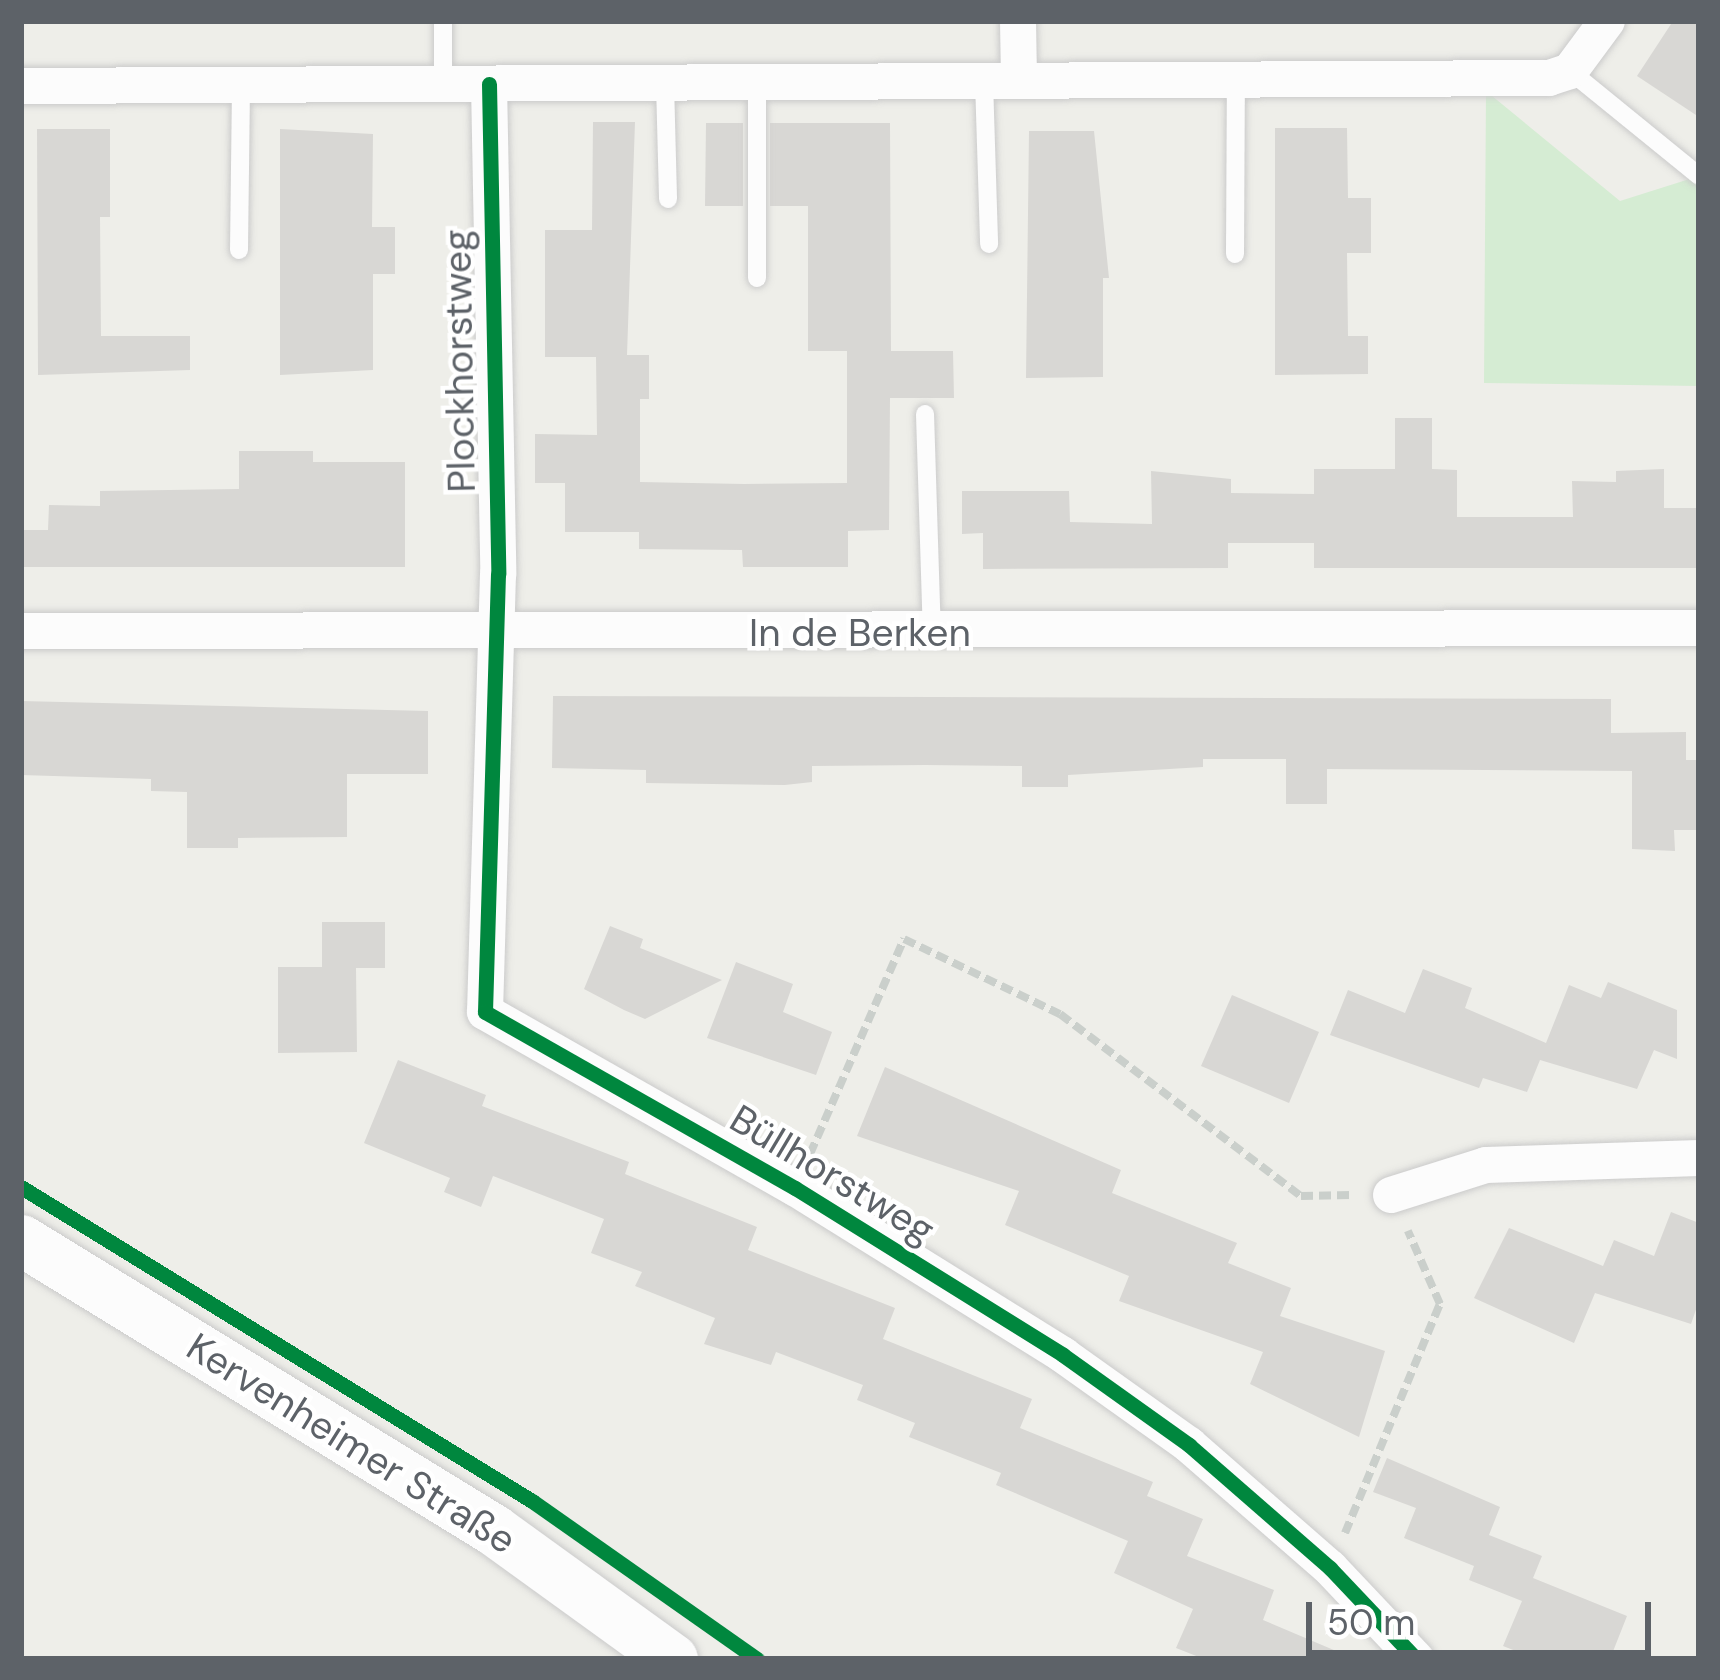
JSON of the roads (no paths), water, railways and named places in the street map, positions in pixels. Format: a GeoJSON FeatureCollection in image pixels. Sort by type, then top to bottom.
{"type":"FeatureCollection","features":[{"type":"Feature","properties":{"kind":"main road","name":"Kervenheimer Straße"},"geometry":{"type":"LineString","coordinates":[[21,1240],[494,1530],[672,1659]]}},
{"type":"Feature","properties":{"kind":"street"},"geometry":{"type":"LineString","coordinates":[[1002,81],[1018,21]]}},
{"type":"Feature","properties":{"kind":"street"},"geometry":{"type":"LineString","coordinates":[[21,86],[1549,79],[1570,71],[1607,21]]}},
{"type":"Feature","properties":{"kind":"street","name":"Plockhorstweg"},"geometry":{"type":"LineString","coordinates":[[489,84],[494,636]]}},
{"type":"Feature","properties":{"kind":"street","name":"In de Berken"},"geometry":{"type":"LineString","coordinates":[[21,631],[494,636],[1699,628]]}},
{"type":"Feature","properties":{"kind":"street","name":"Büllhorstweg"},"geometry":{"type":"LineString","coordinates":[[494,636],[485,1012],[795,1188],[1171,1432],[1330,1568],[1416,1659]]}},
{"type":"Feature","properties":{"kind":"street"},"geometry":{"type":"LineString","coordinates":[[1391,1195],[1486,1165],[1578,1156],[1699,1158]]}},
{"type":"Feature","properties":{"kind":"lane"},"geometry":{"type":"LineString","coordinates":[[442,21],[443,84]]}},
{"type":"Feature","properties":{"kind":"lane"},"geometry":{"type":"LineString","coordinates":[[1570,71],[1699,176]]}},
{"type":"Feature","properties":{"kind":"lane"},"geometry":{"type":"LineString","coordinates":[[988,244],[1002,81]]}},
{"type":"Feature","properties":{"kind":"lane"},"geometry":{"type":"LineString","coordinates":[[1235,254],[1236,81]]}},
{"type":"Feature","properties":{"kind":"lane"},"geometry":{"type":"LineString","coordinates":[[757,82],[757,278]]}},
{"type":"Feature","properties":{"kind":"lane"},"geometry":{"type":"LineString","coordinates":[[664,83],[668,199]]}},
{"type":"Feature","properties":{"kind":"lane"},"geometry":{"type":"LineString","coordinates":[[239,250],[241,85]]}},
{"type":"Feature","properties":{"kind":"lane"},"geometry":{"type":"LineString","coordinates":[[925,414],[932,633]]}}]}
